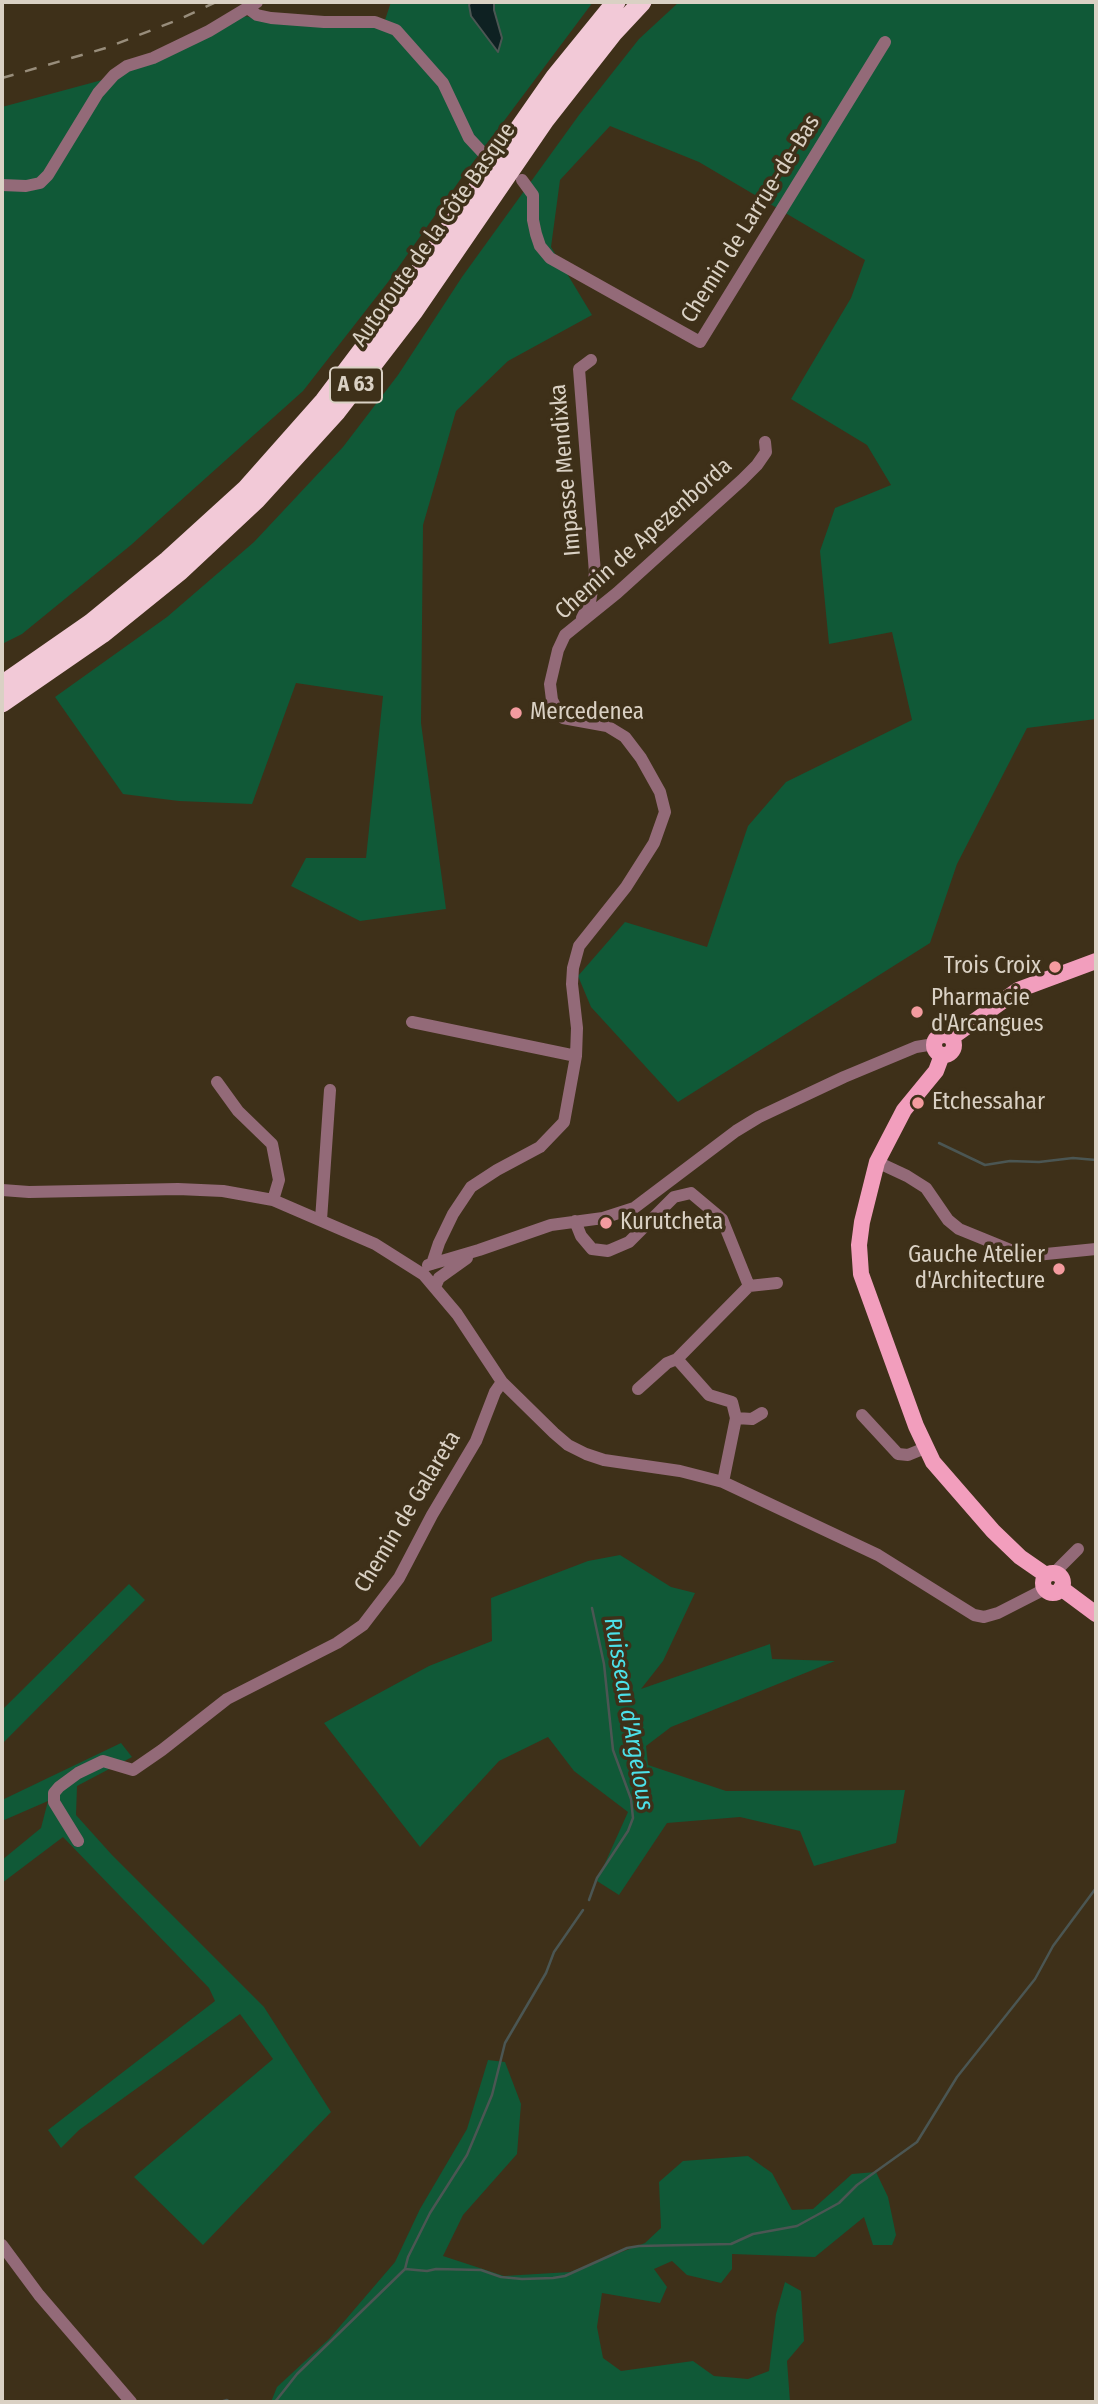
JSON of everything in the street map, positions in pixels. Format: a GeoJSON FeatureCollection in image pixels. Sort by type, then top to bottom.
{"type":"FeatureCollection","features":[{"type":"Feature","properties":{"kind":"highway","name":"Autoroute de la Côte Basque"},"geometry":{"type":"LineString","coordinates":[[2,685],[91,623],[168,560],[246,489],[324,401],[394,308],[555,78],[616,2]]}},
{"type":"Feature","properties":{"kind":"highway","name":"Autoroute de la Côte Basque"},"geometry":{"type":"LineString","coordinates":[[2,703],[102,634],[180,571],[256,500],[337,411],[414,311],[545,120],[614,32],[642,2]]}},
{"type":"Feature","properties":{"kind":"main road"},"geometry":{"type":"LineString","coordinates":[[1096,961],[1018,990],[951,1038],[953,1050],[948,1054],[938,1050],[936,1071],[904,1111],[877,1162],[862,1222],[859,1260],[865,1287],[925,1448],[942,1474],[1020,1557],[1096,1614]]}},
{"type":"Feature","properties":{"kind":"street"},"geometry":{"type":"LineString","coordinates":[[2,185],[26,186],[40,183],[48,175],[98,93],[114,75],[127,66],[153,58],[209,31],[253,5],[257,15],[271,18],[375,22],[396,30],[443,83],[469,138],[484,153]]}},
{"type":"Feature","properties":{"kind":"street","name":"Chemin de Larrue-de-Bas"},"geometry":{"type":"LineString","coordinates":[[522,180],[533,195],[533,220],[540,246],[550,258],[700,342],[885,42]]}},
{"type":"Feature","properties":{"kind":"street","name":"Impasse Mendixka"},"geometry":{"type":"LineString","coordinates":[[580,622],[590,602],[595,573],[579,369],[591,360]]}},
{"type":"Feature","properties":{"kind":"street","name":"Chemin de Apezenborda"},"geometry":{"type":"LineString","coordinates":[[440,1265],[442,1236],[471,1187],[540,1147],[564,1122],[576,1056],[577,1028],[572,984],[579,946],[626,887],[654,843],[665,812],[660,792],[641,758],[625,737],[607,726],[564,718],[552,700],[550,684],[558,650],[565,635],[617,593],[757,466],[766,452],[765,442]]}},
{"type":"Feature","properties":{"kind":"street"},"geometry":{"type":"LineString","coordinates":[[412,1022],[576,1056]]}},
{"type":"Feature","properties":{"kind":"street"},"geometry":{"type":"LineString","coordinates":[[415,1269],[440,1265],[551,1224],[615,1215],[634,1208],[736,1130],[759,1117],[804,1094],[916,1047],[938,1050]]}},
{"type":"Feature","properties":{"kind":"street"},"geometry":{"type":"LineString","coordinates":[[217,1082],[238,1111],[272,1144],[279,1180],[273,1200]]}},
{"type":"Feature","properties":{"kind":"street"},"geometry":{"type":"LineString","coordinates":[[321,1220],[330,1090]]}},
{"type":"Feature","properties":{"kind":"street"},"geometry":{"type":"LineString","coordinates":[[877,1162],[926,1188],[958,1230],[1024,1255],[1096,1249]]}},
{"type":"Feature","properties":{"kind":"street"},"geometry":{"type":"LineString","coordinates":[[2,1190],[29,1192],[141,1188],[223,1191],[273,1200],[321,1220],[375,1244],[415,1269],[435,1287],[457,1314],[502,1382],[568,1445],[604,1460],[680,1471],[723,1482],[878,1555],[974,1615],[984,1617],[1018,1604],[1051,1581],[1078,1549]]}},
{"type":"Feature","properties":{"kind":"street"},"geometry":{"type":"LineString","coordinates":[[575,1221],[581,1236],[592,1249],[608,1251],[629,1242],[674,1197],[691,1194],[722,1219],[749,1286]]}},
{"type":"Feature","properties":{"kind":"street"},"geometry":{"type":"LineString","coordinates":[[435,1287],[440,1265]]}},
{"type":"Feature","properties":{"kind":"street"},"geometry":{"type":"LineString","coordinates":[[638,1389],[672,1361],[749,1286],[777,1283]]}},
{"type":"Feature","properties":{"kind":"street"},"geometry":{"type":"LineString","coordinates":[[658,1352],[672,1361],[709,1395],[732,1402],[736,1418],[723,1482]]}},
{"type":"Feature","properties":{"kind":"street","name":"Chemin de Galareta"},"geometry":{"type":"LineString","coordinates":[[78,1841],[54,1802],[54,1793],[59,1787],[78,1773],[103,1761],[133,1769],[162,1750],[226,1699],[337,1643],[363,1625],[399,1578],[476,1441],[495,1392],[502,1382]]}},
{"type":"Feature","properties":{"kind":"street"},"geometry":{"type":"LineString","coordinates":[[736,1418],[752,1419],[762,1413]]}},
{"type":"Feature","properties":{"kind":"street"},"geometry":{"type":"LineString","coordinates":[[862,1415],[898,1454],[908,1455],[925,1448]]}},
{"type":"Feature","properties":{"kind":"street"},"geometry":{"type":"LineString","coordinates":[[2,2245],[38,2295],[131,2402]]}},
{"type":"Feature","properties":{"kind":"green space"},"geometry":{"type":"Polygon","coordinates":[[[391,2],[593,2],[462,177],[388,282],[303,391],[131,545],[22,634],[2,644],[2,107],[117,76],[244,16],[273,21],[383,26],[391,2]]]}},
{"type":"Feature","properties":{"kind":"green space"},"geometry":{"type":"Polygon","coordinates":[[[679,2],[1096,2],[1096,719],[1027,728],[957,864],[930,943],[678,1102],[591,1007],[578,976],[625,922],[707,947],[748,826],[786,782],[912,720],[892,632],[829,644],[820,551],[835,508],[891,485],[867,445],[791,399],[851,298],[865,260],[699,162],[610,126],[560,180],[551,247],[592,315],[508,361],[456,411],[423,525],[421,723],[446,909],[360,921],[291,886],[306,858],[366,858],[383,696],[296,683],[252,804],[179,801],[123,794],[55,697],[167,617],[254,542],[343,447],[398,375],[462,277],[579,115],[639,39],[679,2]]]}},
{"type":"Feature","properties":{"kind":"green space"},"geometry":{"type":"Polygon","coordinates":[[[620,1555],[671,1587],[695,1593],[663,1661],[641,1689],[770,1644],[772,1659],[835,1661],[671,1727],[646,1746],[648,1765],[726,1791],[905,1790],[896,1843],[814,1866],[800,1831],[740,1817],[667,1823],[619,1895],[597,1881],[628,1812],[574,1771],[548,1737],[499,1761],[420,1847],[324,1723],[429,1666],[492,1641],[491,1598],[588,1561],[620,1555]]]}},
{"type":"Feature","properties":{"kind":"green space"},"geometry":{"type":"Polygon","coordinates":[[[129,1584],[145,1600],[2,1744],[2,1710],[129,1584]]]}},
{"type":"Feature","properties":{"kind":"green space"},"geometry":{"type":"Polygon","coordinates":[[[121,1743],[132,1757],[77,1786],[76,1815],[112,1855],[264,2007],[331,2112],[203,2245],[134,2177],[273,2059],[240,2014],[79,2130],[61,2148],[48,2130],[215,2001],[209,1988],[63,1837],[2,1883],[2,1860],[41,1828],[48,1801],[2,1821],[2,1800],[121,1743]]]}},
{"type":"Feature","properties":{"kind":"green space"},"geometry":{"type":"Polygon","coordinates":[[[488,2060],[505,2062],[521,2104],[517,2154],[463,2215],[443,2256],[504,2276],[570,2272],[645,2243],[661,2228],[659,2182],[683,2161],[748,2156],[772,2173],[792,2210],[813,2209],[852,2174],[876,2172],[888,2197],[896,2235],[892,2245],[873,2245],[864,2217],[815,2257],[732,2254],[732,2269],[721,2283],[687,2275],[672,2261],[654,2269],[667,2287],[660,2303],[602,2293],[597,2327],[603,2358],[621,2371],[693,2361],[714,2376],[748,2379],[769,2371],[776,2314],[785,2282],[801,2291],[804,2341],[787,2361],[790,2402],[271,2402],[277,2387],[329,2339],[395,2262],[420,2209],[467,2129],[488,2060]]]}},
{"type":"Feature","properties":{"kind":"water"},"geometry":{"type":"Polygon","coordinates":[[[471,2],[494,2],[502,38],[498,52],[471,16],[471,2]]]}},
{"type":"Feature","properties":{"kind":"waterway"},"geometry":{"type":"LineString","coordinates":[[939,1143],[985,1165],[1073,1158],[1096,1160]]}},
{"type":"Feature","properties":{"kind":"waterway","name":"Ruisseau d'Argelous"},"geometry":{"type":"LineString","coordinates":[[589,1900],[597,1878],[628,1831],[633,1818],[631,1799],[613,1750],[604,1664],[592,1608]]}},
{"type":"Feature","properties":{"kind":"waterway"},"geometry":{"type":"LineString","coordinates":[[405,2269],[481,2270],[501,2277],[553,2278],[565,2276],[627,2248],[731,2244],[753,2234],[797,2226],[839,2203],[857,2185],[917,2142],[957,2077],[1035,1979],[1053,1946],[1096,1888]]}},
{"type":"Feature","properties":{"kind":"waterway","name":"Ruisseau d'Argelous"},"geometry":{"type":"LineString","coordinates":[[275,2402],[297,2374],[405,2269],[408,2257],[430,2213],[467,2155],[492,2095],[505,2043],[546,1973],[554,1952],[583,1910]]}},
{"type":"Feature","properties":{"kind":"waterway","name":"Ruisseau d'Argelous"},"geometry":{"type":"LineString","coordinates":[[220,2402],[230,2402]]}},
{"type":"Feature","properties":{"kind":"railway"},"geometry":{"type":"LineString","coordinates":[[2,78],[106,48],[216,2]]}},
{"type":"Feature","properties":{"kind":"place","name":"Mercedenea"},"geometry":{"type":"Point","coordinates":[516,713]}},
{"type":"Feature","properties":{"kind":"place","name":"Trois Croix"},"geometry":{"type":"Point","coordinates":[1055,967]}},
{"type":"Feature","properties":{"kind":"place","name":"Pharmacie d'Arcangues"},"geometry":{"type":"Point","coordinates":[917,1012]}},
{"type":"Feature","properties":{"kind":"place","name":"Etchessahar"},"geometry":{"type":"Point","coordinates":[918,1103]}},
{"type":"Feature","properties":{"kind":"place","name":"Kurutcheta"},"geometry":{"type":"Point","coordinates":[606,1223]}},
{"type":"Feature","properties":{"kind":"place","name":"Gauche Atelier d'Architecture"},"geometry":{"type":"Point","coordinates":[1059,1269]}}]}
